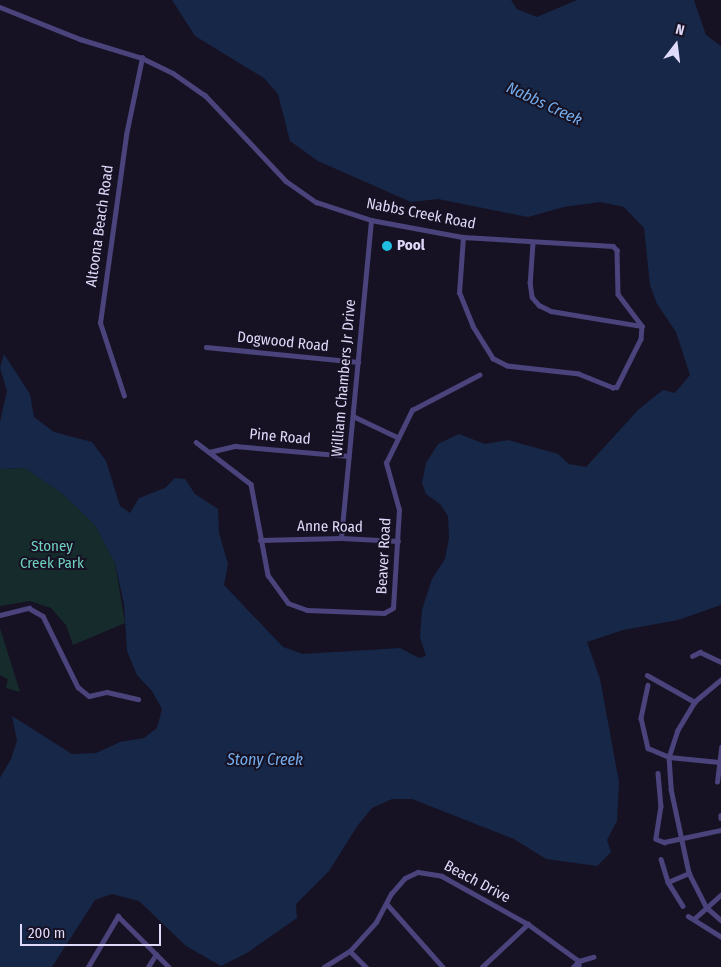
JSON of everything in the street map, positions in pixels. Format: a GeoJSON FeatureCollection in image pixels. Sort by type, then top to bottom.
{"type":"FeatureCollection","features":[{"type":"Feature","properties":{"kind":"street","name":"Nabbs Creek Road"},"geometry":{"type":"LineString","coordinates":[[0,7],[80,40],[142,58],[173,73],[205,95],[286,181],[316,202],[371,220],[463,237],[533,243],[548,241],[613,246],[617,250],[618,294],[642,326]]}},
{"type":"Feature","properties":{"kind":"street","name":"Altoona Beach Road"},"geometry":{"type":"LineString","coordinates":[[124,396],[100,323],[126,135],[142,58]]}},
{"type":"Feature","properties":{"kind":"street","name":"William Chambers Jr Drive"},"geometry":{"type":"LineString","coordinates":[[341,538],[371,220]]}},
{"type":"Feature","properties":{"kind":"street"},"geometry":{"type":"LineString","coordinates":[[463,237],[458,293],[472,327],[493,359],[507,366],[579,374],[613,388],[641,338],[642,326],[568,315],[539,305],[532,297],[530,282],[533,243]]}},
{"type":"Feature","properties":{"kind":"street","name":"Dogwood Road"},"geometry":{"type":"LineString","coordinates":[[206,347],[358,362]]}},
{"type":"Feature","properties":{"kind":"street","name":"Beaver Road"},"geometry":{"type":"LineString","coordinates":[[260,540],[268,575],[275,589],[296,607],[307,610],[384,613],[393,608],[399,510],[386,462],[412,410],[479,375]]}},
{"type":"Feature","properties":{"kind":"street"},"geometry":{"type":"LineString","coordinates":[[353,416],[397,438]]}},
{"type":"Feature","properties":{"kind":"street"},"geometry":{"type":"LineString","coordinates":[[196,442],[251,484],[256,498],[260,540]]}},
{"type":"Feature","properties":{"kind":"street","name":"Pine Road"},"geometry":{"type":"LineString","coordinates":[[209,452],[235,446],[349,456]]}},
{"type":"Feature","properties":{"kind":"street","name":"Anne Road"},"geometry":{"type":"LineString","coordinates":[[260,540],[341,538],[398,542]]}},
{"type":"Feature","properties":{"kind":"street"},"geometry":{"type":"LineString","coordinates":[[0,615],[28,608],[43,616],[78,687],[89,696],[107,692],[138,698]]}},
{"type":"Feature","properties":{"kind":"street"},"geometry":{"type":"LineString","coordinates":[[692,656],[700,652],[721,662]]}},
{"type":"Feature","properties":{"kind":"street"},"geometry":{"type":"LineString","coordinates":[[647,675],[695,702]]}},
{"type":"Feature","properties":{"kind":"street"},"geometry":{"type":"LineString","coordinates":[[721,680],[695,702],[678,730],[669,757],[671,789],[689,873],[706,907],[721,920]]}},
{"type":"Feature","properties":{"kind":"street"},"geometry":{"type":"LineString","coordinates":[[648,685],[641,718],[642,731],[648,748],[669,757],[719,762]]}},
{"type":"Feature","properties":{"kind":"street"},"geometry":{"type":"LineString","coordinates":[[717,782],[721,747]]}},
{"type":"Feature","properties":{"kind":"street"},"geometry":{"type":"LineString","coordinates":[[658,773],[661,806],[656,839],[664,842],[721,830]]}},
{"type":"Feature","properties":{"kind":"street"},"geometry":{"type":"LineString","coordinates":[[661,859],[668,882],[682,906]]}},
{"type":"Feature","properties":{"kind":"street","name":"Beach Drive"},"geometry":{"type":"LineString","coordinates":[[324,967],[350,951],[376,922],[405,878],[418,872],[430,872],[528,924],[579,961]]}},
{"type":"Feature","properties":{"kind":"street"},"geometry":{"type":"LineString","coordinates":[[668,882],[689,873]]}},
{"type":"Feature","properties":{"kind":"street"},"geometry":{"type":"LineString","coordinates":[[694,920],[721,895]]}},
{"type":"Feature","properties":{"kind":"street"},"geometry":{"type":"LineString","coordinates":[[387,904],[443,967]]}},
{"type":"Feature","properties":{"kind":"street"},"geometry":{"type":"LineString","coordinates":[[88,967],[118,916],[169,967]]}},
{"type":"Feature","properties":{"kind":"street"},"geometry":{"type":"LineString","coordinates":[[688,916],[721,937]]}},
{"type":"Feature","properties":{"kind":"street"},"geometry":{"type":"LineString","coordinates":[[482,967],[528,924]]}},
{"type":"Feature","properties":{"kind":"street"},"geometry":{"type":"LineString","coordinates":[[350,951],[366,967]]}},
{"type":"Feature","properties":{"kind":"street"},"geometry":{"type":"LineString","coordinates":[[148,967],[156,954]]}},
{"type":"Feature","properties":{"kind":"street"},"geometry":{"type":"LineString","coordinates":[[573,967],[579,961],[593,957]]}},
{"type":"Feature","properties":{"kind":"street"},"geometry":{"type":"LineString","coordinates":[[579,961],[579,967]]}},
{"type":"Feature","properties":{"kind":"green space","name":"Stoney Creek Park"},"geometry":{"type":"Polygon","coordinates":[[[25,468],[63,494],[95,525],[115,563],[125,623],[73,645],[66,625],[51,608],[30,601],[0,606],[0,469],[25,468]]]}},
{"type":"Feature","properties":{"kind":"green space"},"geometry":{"type":"Polygon","coordinates":[[[0,628],[20,692],[6,688],[8,679],[0,675],[0,628]]]}},
{"type":"Feature","properties":{"kind":"water","name":"Stony Creek"},"geometry":{"type":"Polygon","coordinates":[[[172,0],[511,0],[517,9],[537,17],[577,0],[694,0],[706,35],[721,46],[721,605],[678,620],[623,630],[587,642],[600,679],[619,782],[617,821],[607,840],[611,852],[597,866],[546,859],[514,839],[412,799],[392,799],[372,808],[358,825],[329,871],[296,904],[297,918],[247,953],[221,966],[186,946],[139,901],[112,894],[95,900],[52,967],[0,967],[0,778],[11,759],[17,741],[12,716],[72,754],[96,753],[120,742],[144,738],[157,728],[162,709],[152,691],[137,675],[127,651],[124,604],[115,563],[95,525],[63,494],[25,468],[0,469],[0,422],[7,391],[0,368],[4,354],[30,394],[34,417],[54,432],[92,442],[106,461],[120,506],[130,513],[139,498],[165,488],[175,478],[185,479],[195,494],[218,509],[219,533],[228,564],[224,585],[283,647],[303,654],[400,648],[419,658],[426,656],[420,637],[422,610],[432,579],[445,559],[449,538],[448,516],[440,504],[426,494],[422,483],[426,463],[438,444],[459,434],[485,444],[508,440],[558,454],[569,464],[586,467],[639,409],[663,390],[675,393],[690,375],[676,332],[657,304],[650,285],[644,228],[624,207],[600,202],[564,207],[528,217],[438,199],[411,202],[318,161],[290,141],[278,94],[264,78],[195,36],[172,0]]]}},
{"type":"Feature","properties":{"kind":"place","name":"Pool"},"geometry":{"type":"Point","coordinates":[387,246]}},
{"type":"Feature","properties":{"kind":"water label","name":"Nabbs Creek"},"geometry":{"type":"Point","coordinates":[544,104]}}]}
